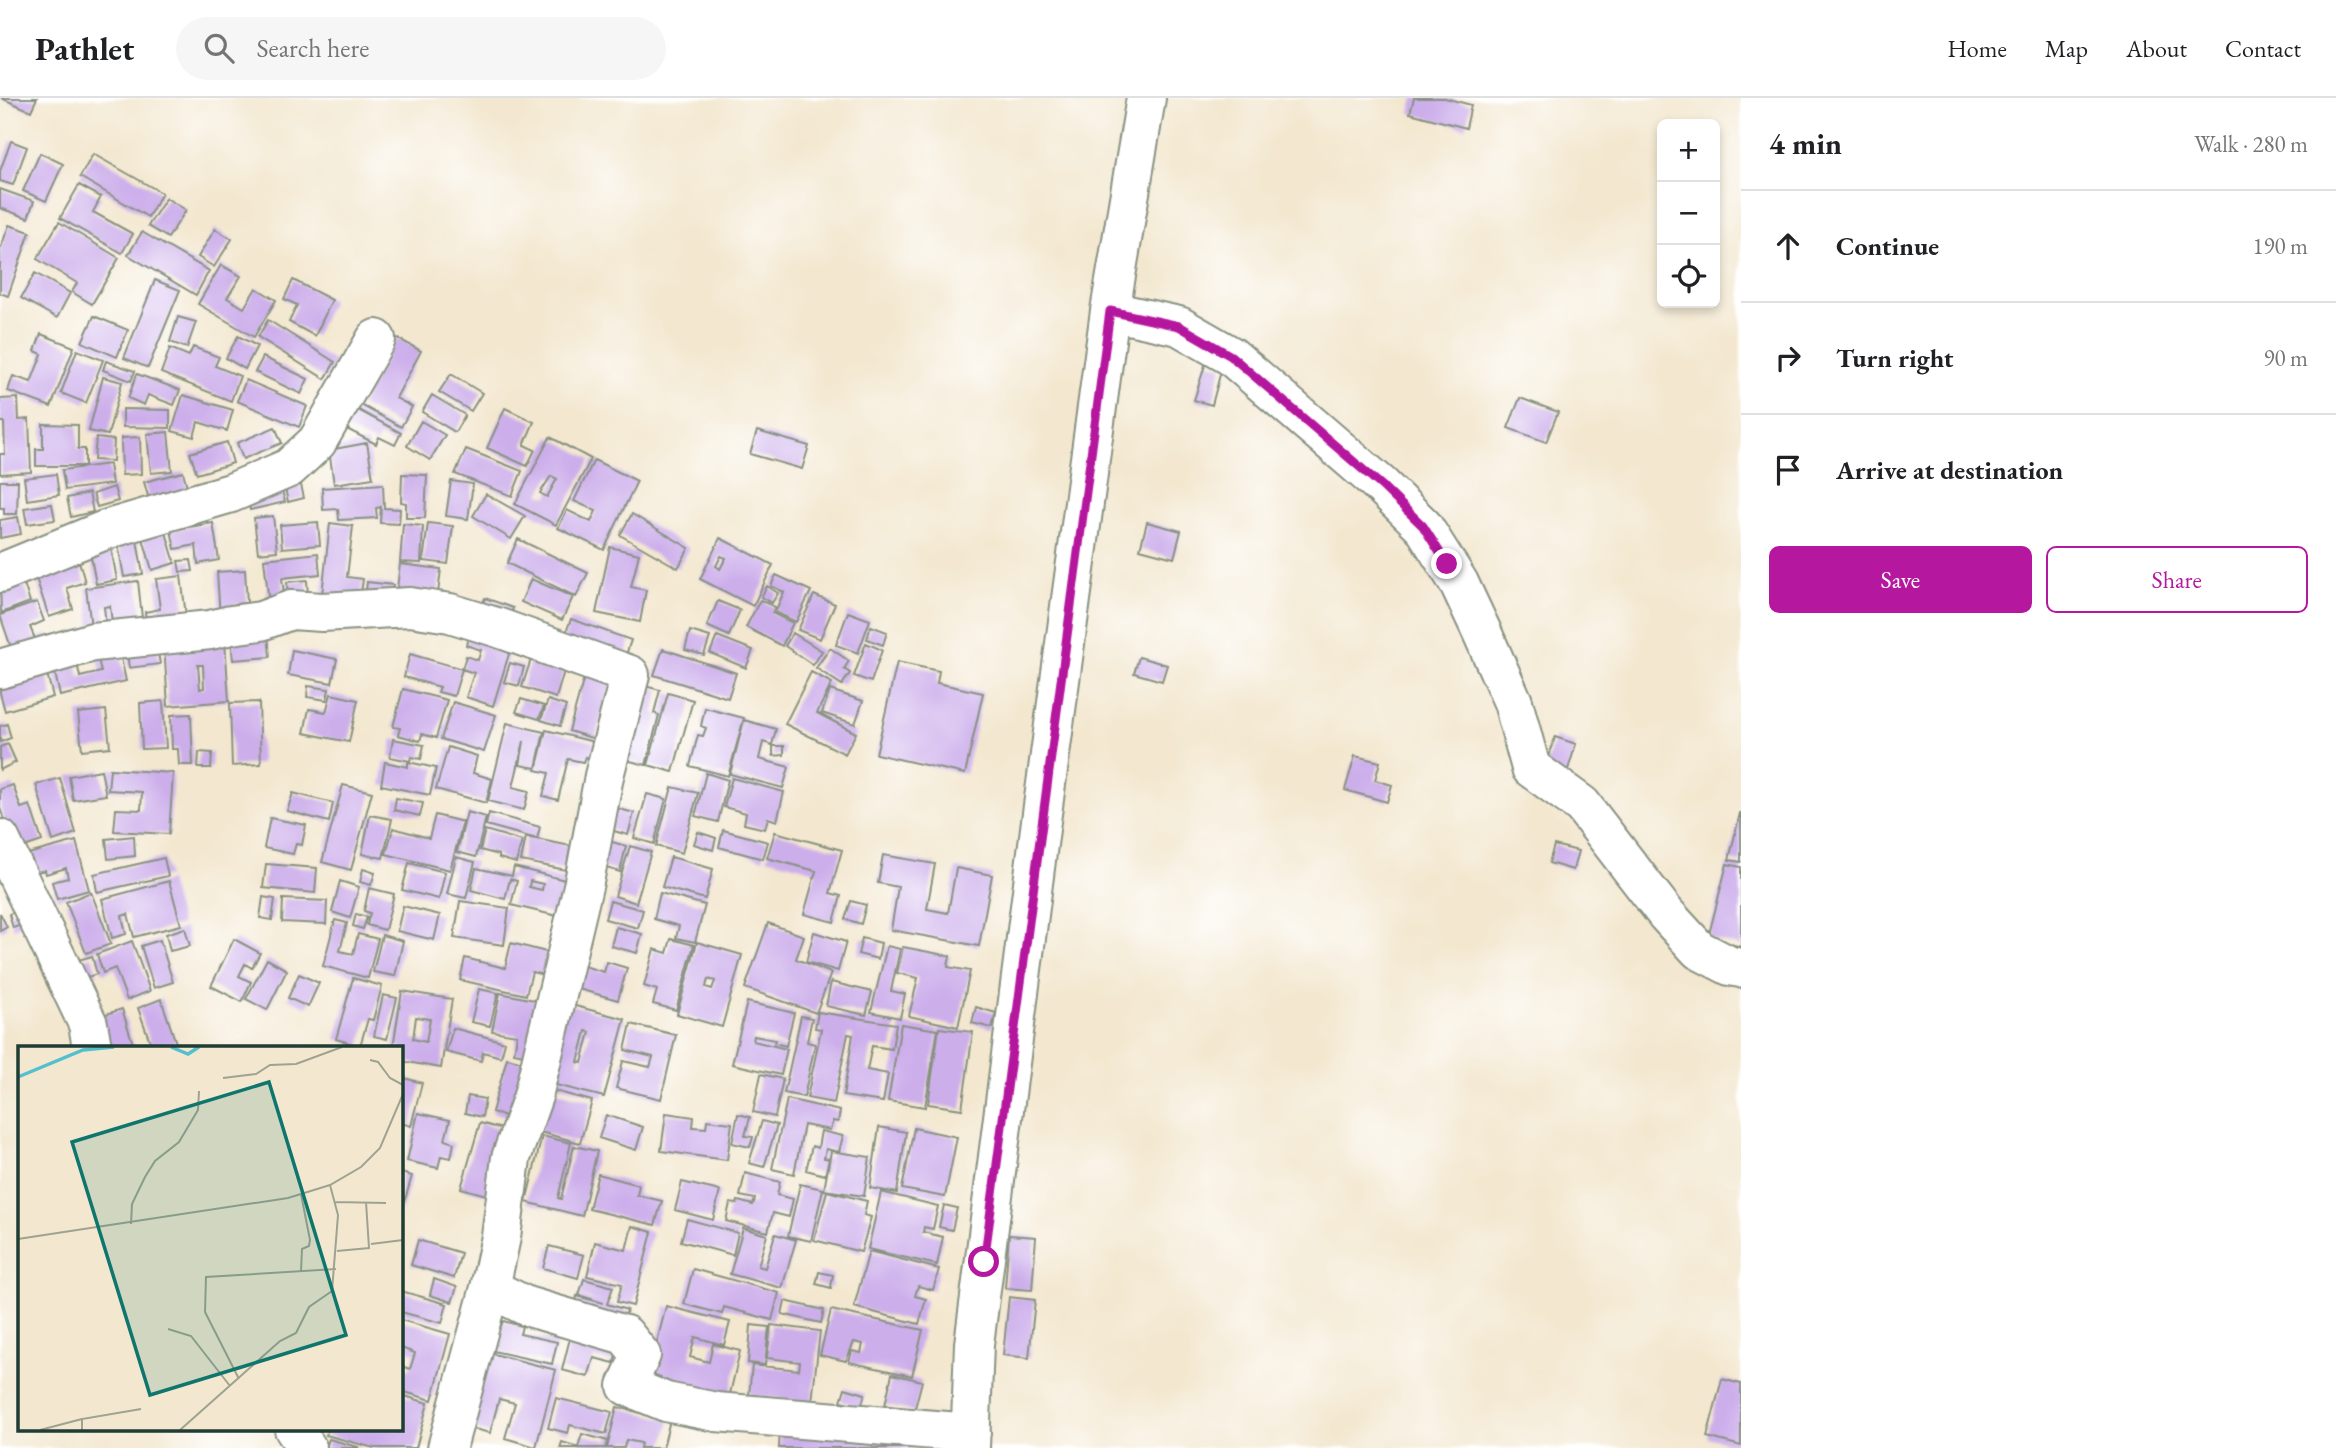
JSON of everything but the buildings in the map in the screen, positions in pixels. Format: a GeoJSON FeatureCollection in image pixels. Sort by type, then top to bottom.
{"type":"FeatureCollection","features":[{"type":"Feature","properties":{"kind":"street"},"geometry":{"type":"LineString","coordinates":[[490,1288],[526,1306],[625,1335],[641,1355],[627,1386],[666,1402],[716,1412],[970,1440],[974,1344],[1110,311],[1146,98]]}},
{"type":"Feature","properties":{"kind":"street"},"geometry":{"type":"LineString","coordinates":[[1110,311],[1179,326],[1231,356],[1382,486],[1423,526],[1460,583],[1481,630],[1513,702],[1531,768],[1581,805],[1666,914],[1699,950],[1730,966],[1741,968]]}},
{"type":"Feature","properties":{"kind":"street"},"geometry":{"type":"LineString","coordinates":[[0,573],[106,530],[231,493],[289,468],[317,442],[376,339]]}},
{"type":"Feature","properties":{"kind":"street"},"geometry":{"type":"LineString","coordinates":[[0,669],[93,642],[211,630],[261,621],[291,610],[321,612],[410,607],[450,613],[499,628],[630,675],[604,776],[584,882],[533,1096],[511,1158],[501,1237],[490,1288],[447,1448]]}},
{"type":"Feature","properties":{"kind":"street"},"geometry":{"type":"LineString","coordinates":[[0,839],[88,1024],[92,1046]]}},
{"type":"Feature","properties":{"kind":"street"},"geometry":{"type":"LineString","coordinates":[[295,1430],[307,1448]]}},
{"type":"Feature","properties":{"kind":"route"},"geometry":{"type":"LineString","coordinates":[[984,1262],[1110,311],[1179,326],[1231,356],[1382,486],[1423,526],[1447,564]]}}]}
